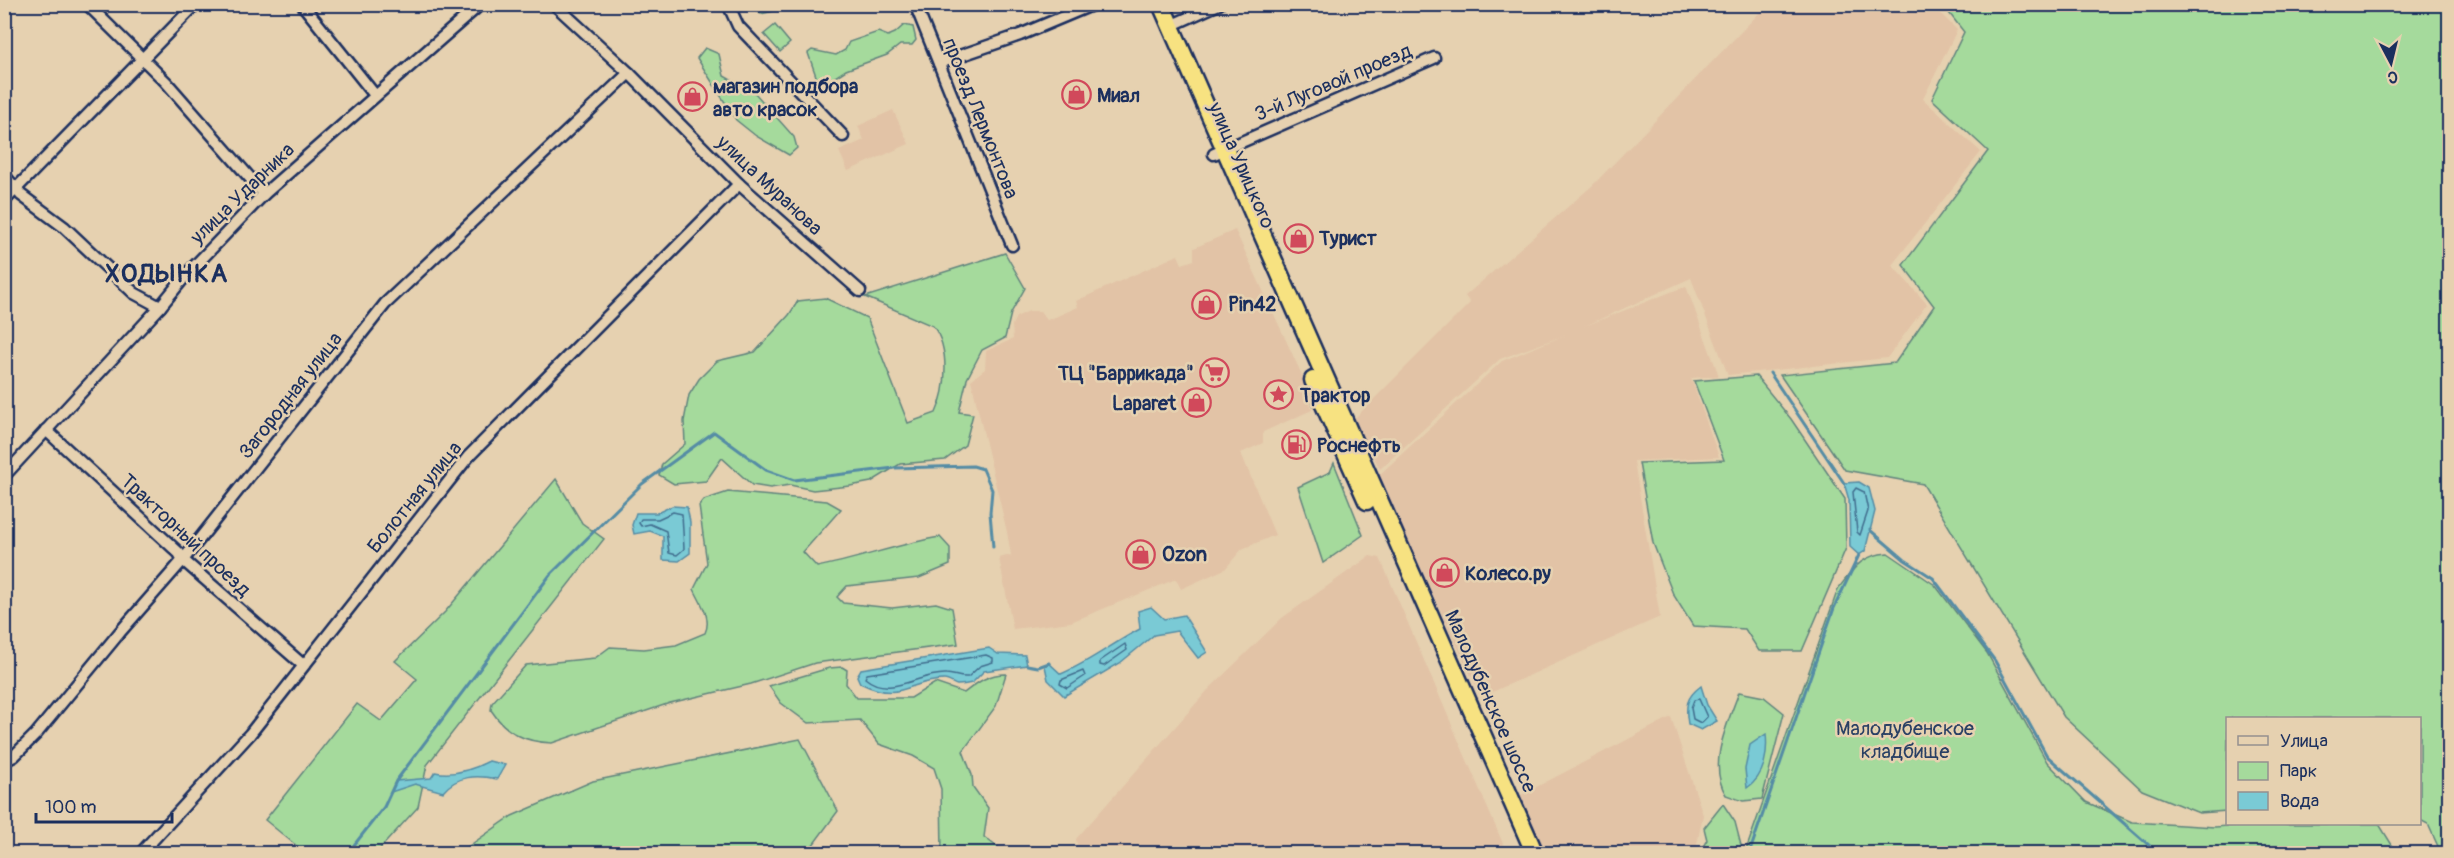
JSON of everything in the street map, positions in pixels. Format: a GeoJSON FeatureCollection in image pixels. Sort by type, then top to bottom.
{"type":"FeatureCollection","features":[{"type":"Feature","properties":{"kind":"highway","name":"улица Урицкого"},"geometry":{"type":"LineString","coordinates":[[1149,4],[1219,151],[1389,536]]}},
{"type":"Feature","properties":{"kind":"highway","name":"улица Урицкого"},"geometry":{"type":"LineString","coordinates":[[1161,4],[1219,151]]}},
{"type":"Feature","properties":{"kind":"highway","name":"Малодубенское шоссе"},"geometry":{"type":"LineString","coordinates":[[1389,536],[1522,854]]}},
{"type":"Feature","properties":{"kind":"highway","name":"Малодубенское шоссе"},"geometry":{"type":"LineString","coordinates":[[1389,536],[1535,854]]}},
{"type":"Feature","properties":{"kind":"street"},"geometry":{"type":"LineString","coordinates":[[87,4],[165,82],[264,194]]}},
{"type":"Feature","properties":{"kind":"street"},"geometry":{"type":"LineString","coordinates":[[4,201],[196,4]]}},
{"type":"Feature","properties":{"kind":"street"},"geometry":{"type":"LineString","coordinates":[[302,4],[374,94]]}},
{"type":"Feature","properties":{"kind":"street","name":"улица Муранова"},"geometry":{"type":"LineString","coordinates":[[554,4],[629,73],[739,184],[860,291]]}},
{"type":"Feature","properties":{"kind":"street"},"geometry":{"type":"LineString","coordinates":[[728,4],[738,26],[843,136]]}},
{"type":"Feature","properties":{"kind":"street","name":"проезд Лермонтова"},"geometry":{"type":"LineString","coordinates":[[915,4],[1011,245]]}},
{"type":"Feature","properties":{"kind":"street"},"geometry":{"type":"LineString","coordinates":[[939,63],[1020,35],[1094,4]]}},
{"type":"Feature","properties":{"kind":"street"},"geometry":{"type":"LineString","coordinates":[[1170,26],[1219,4]]}},
{"type":"Feature","properties":{"kind":"street","name":"улица Ударника"},"geometry":{"type":"LineString","coordinates":[[4,476],[160,307],[186,275],[264,194],[374,94],[476,8]]}},
{"type":"Feature","properties":{"kind":"street","name":"3-й Луговой проезд"},"geometry":{"type":"LineString","coordinates":[[1219,151],[1434,58]]}},
{"type":"Feature","properties":{"kind":"street","name":"Загородная улица"},"geometry":{"type":"LineString","coordinates":[[4,761],[14,756],[36,734],[183,560],[385,304],[629,73]]}},
{"type":"Feature","properties":{"kind":"street"},"geometry":{"type":"LineString","coordinates":[[4,175],[16,189],[64,227],[134,293],[160,307]]}},
{"type":"Feature","properties":{"kind":"street","name":"Болотная улица"},"geometry":{"type":"LineString","coordinates":[[140,854],[250,734],[468,457],[739,184]]}},
{"type":"Feature","properties":{"kind":"street","name":"Тракторный проезд"},"geometry":{"type":"LineString","coordinates":[[46,430],[179,553],[183,560],[303,665]]}},
{"type":"Feature","properties":{"kind":"shaded area"},"geometry":{"type":"Polygon","coordinates":[[[1767,5],[1942,5],[1937,10],[1957,30],[1923,99],[1981,152],[1892,265],[1927,304],[1887,358],[1728,375],[1691,278],[1585,326],[1686,286],[1719,376],[1691,378],[1719,457],[1634,461],[1660,617],[1481,697],[1377,477],[1502,361],[1565,335],[1500,359],[1380,469],[1354,419],[1470,303],[1465,296],[1593,185],[1767,5]]]}},
{"type":"Feature","properties":{"kind":"shaded area"},"geometry":{"type":"Polygon","coordinates":[[[893,110],[909,144],[848,171],[839,151],[864,140],[858,126],[893,110]]]}},
{"type":"Feature","properties":{"kind":"shaded area"},"geometry":{"type":"Polygon","coordinates":[[[1235,230],[1302,375],[1312,410],[1263,432],[1263,443],[1241,453],[1275,535],[1242,549],[1225,569],[1181,589],[1176,579],[1071,622],[1013,629],[999,558],[1011,555],[971,380],[985,369],[986,351],[1013,339],[1012,325],[1016,317],[1029,311],[1040,311],[1047,320],[1055,317],[1078,307],[1076,301],[1178,255],[1182,264],[1194,260],[1194,248],[1235,230]]]}},
{"type":"Feature","properties":{"kind":"shaded area"},"geometry":{"type":"Polygon","coordinates":[[[1370,556],[1380,558],[1507,853],[1079,853],[1076,839],[1207,691],[1282,618],[1370,556]]]}},
{"type":"Feature","properties":{"kind":"shaded area"},"geometry":{"type":"Polygon","coordinates":[[[1671,717],[1703,815],[1695,854],[1543,853],[1519,796],[1671,717]]]}},
{"type":"Feature","properties":{"kind":"green space"},"geometry":{"type":"Polygon","coordinates":[[[752,5],[800,5],[761,14],[752,5]]]}},
{"type":"Feature","properties":{"kind":"green space"},"geometry":{"type":"Polygon","coordinates":[[[1950,5],[2449,5],[2449,853],[2441,853],[2428,824],[2421,820],[2421,717],[2226,717],[2226,811],[2199,813],[2142,790],[2064,717],[1923,484],[1845,470],[1780,375],[1895,363],[1934,306],[1903,265],[1988,151],[1932,99],[1964,32],[1946,9],[1950,5]]]}},
{"type":"Feature","properties":{"kind":"green space"},"geometry":{"type":"Polygon","coordinates":[[[775,25],[790,43],[780,52],[764,34],[775,25]]]}},
{"type":"Feature","properties":{"kind":"green space"},"geometry":{"type":"Polygon","coordinates":[[[904,25],[913,27],[916,40],[912,45],[900,45],[887,55],[846,70],[826,83],[817,79],[808,53],[812,50],[836,55],[845,50],[849,42],[878,32],[888,36],[904,25]]]}},
{"type":"Feature","properties":{"kind":"green space"},"geometry":{"type":"Polygon","coordinates":[[[705,48],[719,54],[724,76],[755,93],[794,137],[797,148],[789,155],[756,136],[736,120],[697,58],[705,48]]]}},
{"type":"Feature","properties":{"kind":"green space"},"geometry":{"type":"Polygon","coordinates":[[[1005,253],[1025,288],[1011,313],[1005,338],[982,350],[967,379],[959,412],[973,414],[965,445],[945,460],[900,464],[871,482],[813,490],[790,485],[770,488],[752,485],[722,458],[706,481],[674,484],[659,475],[662,464],[685,444],[684,421],[689,395],[699,379],[717,361],[755,352],[789,315],[798,301],[825,298],[867,318],[908,423],[936,413],[943,392],[945,369],[942,346],[933,326],[865,297],[1005,253]]]}},
{"type":"Feature","properties":{"kind":"green space"},"geometry":{"type":"Polygon","coordinates":[[[1756,376],[1791,419],[1845,499],[1846,548],[1802,651],[1759,651],[1745,629],[1693,626],[1673,594],[1653,543],[1639,463],[1724,460],[1694,381],[1756,376]]]}},
{"type":"Feature","properties":{"kind":"green space"},"geometry":{"type":"Polygon","coordinates":[[[1334,463],[1363,535],[1323,563],[1298,487],[1330,472],[1334,463]]]}},
{"type":"Feature","properties":{"kind":"green space"},"geometry":{"type":"Polygon","coordinates":[[[556,479],[582,523],[604,539],[427,765],[418,807],[376,853],[293,853],[298,847],[265,820],[357,704],[381,721],[417,679],[395,661],[445,612],[556,479]]]}},
{"type":"Feature","properties":{"kind":"green space"},"geometry":{"type":"Polygon","coordinates":[[[728,492],[827,501],[841,509],[803,552],[817,567],[940,537],[950,548],[950,565],[919,578],[847,586],[837,597],[843,603],[892,608],[936,603],[952,608],[958,644],[815,663],[751,684],[670,703],[552,743],[524,738],[503,725],[491,710],[492,703],[526,665],[595,658],[610,647],[644,649],[676,645],[705,633],[706,616],[694,589],[707,563],[699,506],[704,500],[728,492]]]}},
{"type":"Feature","properties":{"kind":"green space","name":"Малодубенское кладбище"},"geometry":{"type":"Polygon","coordinates":[[[1888,553],[1935,585],[1987,653],[2047,762],[2086,802],[2132,822],[2215,827],[2380,825],[2397,853],[1745,853],[1838,589],[1859,564],[1879,554],[1888,553]]]}},
{"type":"Feature","properties":{"kind":"green space"},"geometry":{"type":"Polygon","coordinates":[[[842,667],[847,670],[846,684],[857,698],[911,698],[935,683],[964,693],[988,677],[1006,674],[996,706],[963,751],[972,775],[973,787],[988,808],[984,837],[1005,853],[942,853],[941,789],[934,768],[913,756],[879,744],[860,720],[808,723],[781,703],[769,686],[829,668],[842,667]]]}},
{"type":"Feature","properties":{"kind":"green space"},"geometry":{"type":"Polygon","coordinates":[[[1739,692],[1764,697],[1784,713],[1762,799],[1743,801],[1726,795],[1718,770],[1721,744],[1739,692]]]}},
{"type":"Feature","properties":{"kind":"green space"},"geometry":{"type":"Polygon","coordinates":[[[800,739],[838,811],[807,853],[459,853],[512,816],[593,781],[800,739]]]}},
{"type":"Feature","properties":{"kind":"green space"},"geometry":{"type":"Polygon","coordinates":[[[1723,804],[1735,822],[1743,853],[1699,853],[1707,840],[1704,828],[1723,804]]]}},
{"type":"Feature","properties":{"kind":"water"},"geometry":{"type":"Polygon","coordinates":[[[1859,482],[1869,488],[1875,511],[1865,551],[1859,555],[1850,547],[1849,500],[1844,483],[1859,482]]]}},
{"type":"Feature","properties":{"kind":"water"},"geometry":{"type":"Polygon","coordinates":[[[672,506],[687,507],[690,522],[690,553],[679,561],[663,560],[663,536],[650,531],[634,534],[632,525],[636,513],[657,513],[672,506]]]}},
{"type":"Feature","properties":{"kind":"water"},"geometry":{"type":"Polygon","coordinates":[[[1151,607],[1164,619],[1184,615],[1207,652],[1198,658],[1177,631],[1154,635],[1120,663],[1064,696],[1048,680],[1045,666],[1049,663],[1061,674],[1082,664],[1140,629],[1138,611],[1151,607]]]}},
{"type":"Feature","properties":{"kind":"water"},"geometry":{"type":"Polygon","coordinates":[[[989,648],[998,654],[1025,655],[1027,665],[984,671],[969,684],[957,685],[946,680],[932,681],[896,691],[874,689],[860,683],[857,676],[861,669],[989,648]]]}},
{"type":"Feature","properties":{"kind":"water"},"geometry":{"type":"Polygon","coordinates":[[[1701,686],[1707,705],[1717,721],[1701,730],[1688,724],[1687,712],[1692,694],[1701,686]]]}},
{"type":"Feature","properties":{"kind":"water"},"geometry":{"type":"Polygon","coordinates":[[[1766,734],[1764,764],[1758,777],[1747,788],[1745,769],[1750,745],[1766,734]]]}},
{"type":"Feature","properties":{"kind":"water"},"geometry":{"type":"Polygon","coordinates":[[[489,761],[505,765],[497,779],[482,777],[461,779],[443,792],[415,784],[391,792],[396,781],[431,778],[435,772],[463,771],[489,761]]]}},
{"type":"Feature","properties":{"kind":"waterway"},"geometry":{"type":"LineString","coordinates":[[1770,373],[1844,483]]}},
{"type":"Feature","properties":{"kind":"waterway"},"geometry":{"type":"LineString","coordinates":[[347,854],[384,807],[396,781],[550,575],[642,484],[714,432],[766,470],[794,480],[894,468],[973,466],[983,469],[992,490],[990,513],[993,547]]}},
{"type":"Feature","properties":{"kind":"waterway"},"geometry":{"type":"LineString","coordinates":[[1870,530],[1905,560],[1933,578],[1995,661],[2047,756],[2159,854]]}},
{"type":"Feature","properties":{"kind":"waterway"},"geometry":{"type":"LineString","coordinates":[[1749,854],[1834,608],[1859,555]]}},
{"type":"Feature","properties":{"kind":"waterway"},"geometry":{"type":"LineString","coordinates":[[1027,665],[1038,667],[1049,663]]}},
{"type":"Feature","properties":{"kind":"place","name":"Миал"},"geometry":{"type":"Point","coordinates":[1076,95]}},
{"type":"Feature","properties":{"kind":"place","name":"магазин подбора авто красок"},"geometry":{"type":"Point","coordinates":[692,97]}},
{"type":"Feature","properties":{"kind":"place","name":"Турист"},"geometry":{"type":"Point","coordinates":[1298,238]}},
{"type":"Feature","properties":{"kind":"place","name":"Pin42"},"geometry":{"type":"Point","coordinates":[1207,304]}},
{"type":"Feature","properties":{"kind":"place","name":"ТЦ \"Баррикада\""},"geometry":{"type":"Point","coordinates":[1215,373]}},
{"type":"Feature","properties":{"kind":"place","name":"Трактор"},"geometry":{"type":"Point","coordinates":[1279,395]}},
{"type":"Feature","properties":{"kind":"place","name":"Laparet"},"geometry":{"type":"Point","coordinates":[1197,403]}},
{"type":"Feature","properties":{"kind":"place","name":"Роснефть"},"geometry":{"type":"Point","coordinates":[1296,445]}},
{"type":"Feature","properties":{"kind":"place","name":"Ozon"},"geometry":{"type":"Point","coordinates":[1141,554]}},
{"type":"Feature","properties":{"kind":"place","name":"Колесо.ру"},"geometry":{"type":"Point","coordinates":[1444,573]}},
{"type":"Feature","properties":{"kind":"district","name":"ХОДЫНКА"},"geometry":{"type":"Point","coordinates":[167,273]}}]}
